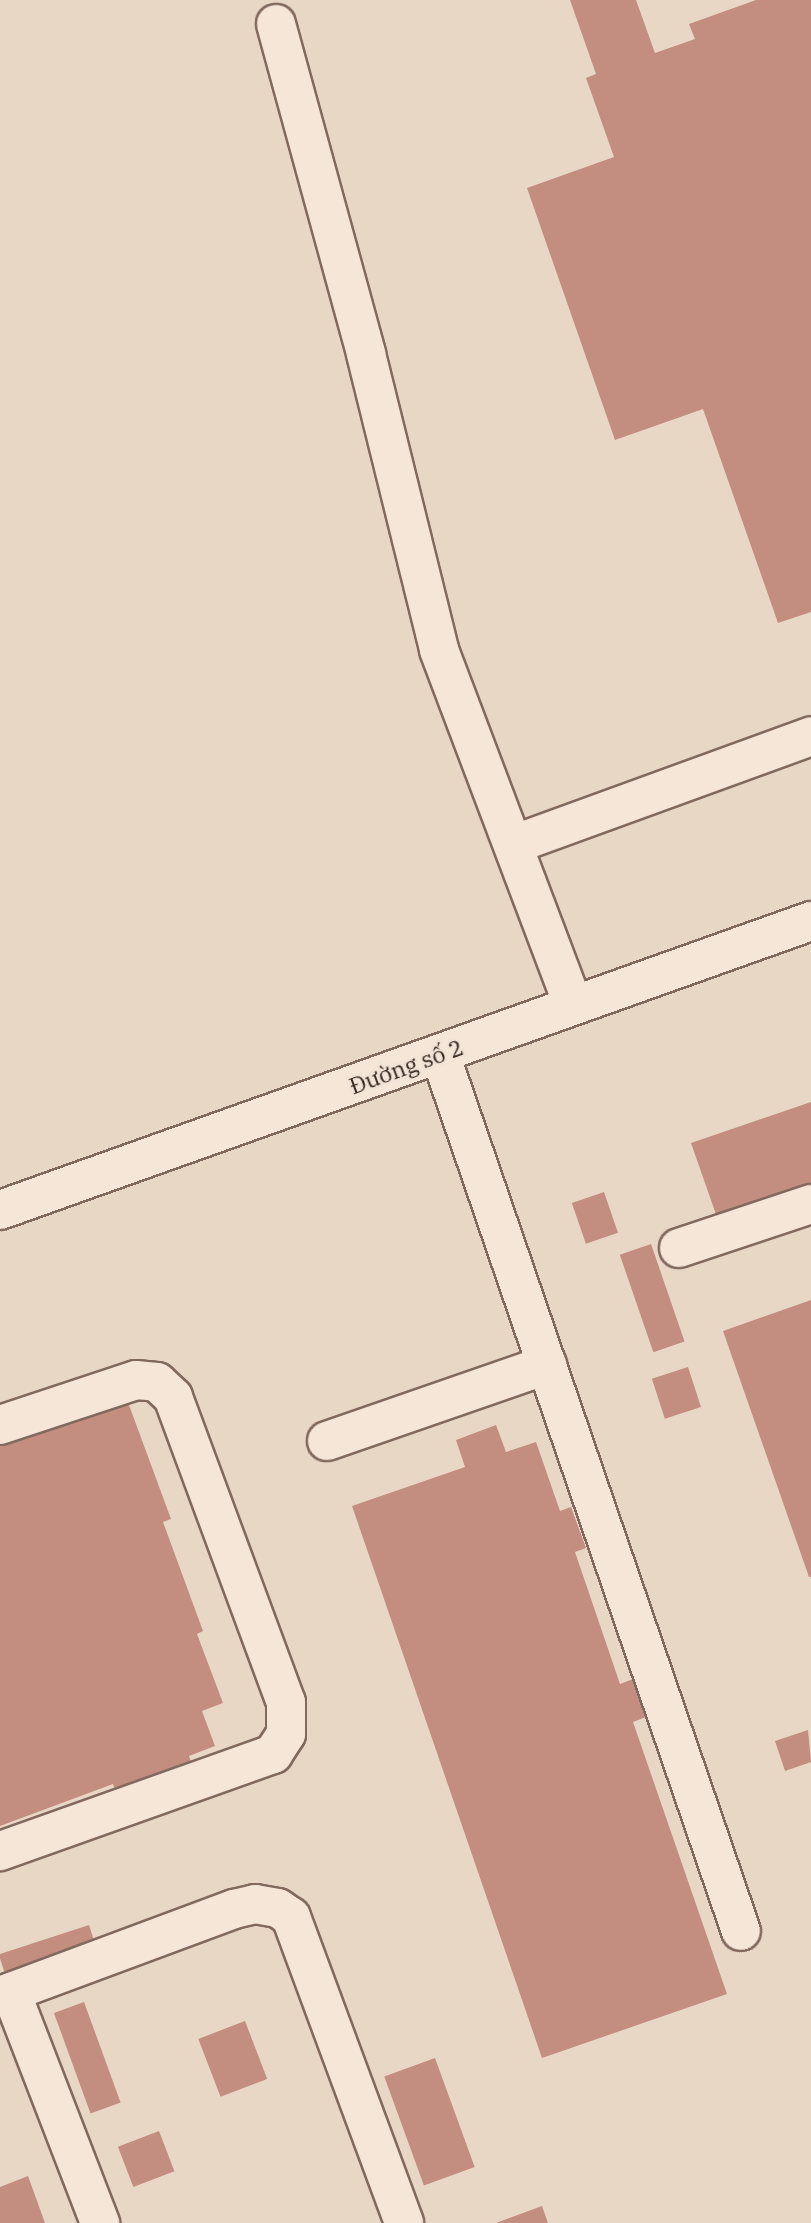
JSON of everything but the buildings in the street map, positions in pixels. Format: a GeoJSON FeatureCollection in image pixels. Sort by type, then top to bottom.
{"type":"FeatureCollection","features":[{"type":"Feature","properties":{"kind":"street"},"geometry":{"type":"LineString","coordinates":[[276,24],[366,354],[439,650],[515,844],[573,1004]]}},
{"type":"Feature","properties":{"kind":"street"},"geometry":{"type":"LineString","coordinates":[[515,844],[811,736]]}},
{"type":"Feature","properties":{"kind":"street","name":"Đường số 2"},"geometry":{"type":"LineString","coordinates":[[0,1210],[811,921]]}},
{"type":"Feature","properties":{"kind":"street"},"geometry":{"type":"LineString","coordinates":[[440,1054],[741,1931]]}},
{"type":"Feature","properties":{"kind":"street"},"geometry":{"type":"LineString","coordinates":[[679,1248],[811,1204]]}},
{"type":"Feature","properties":{"kind":"street"},"geometry":{"type":"LineString","coordinates":[[327,1441],[547,1365]]}},
{"type":"Feature","properties":{"kind":"street"},"geometry":{"type":"LineString","coordinates":[[0,1424],[136,1380],[157,1382],[173,1396],[285,1702],[286,1734],[273,1754],[0,1851]]}},
{"type":"Feature","properties":{"kind":"street"},"geometry":{"type":"LineString","coordinates":[[100,2223],[5,1994],[234,1909],[255,1904],[278,1908],[291,1917],[404,2223]]}}]}
